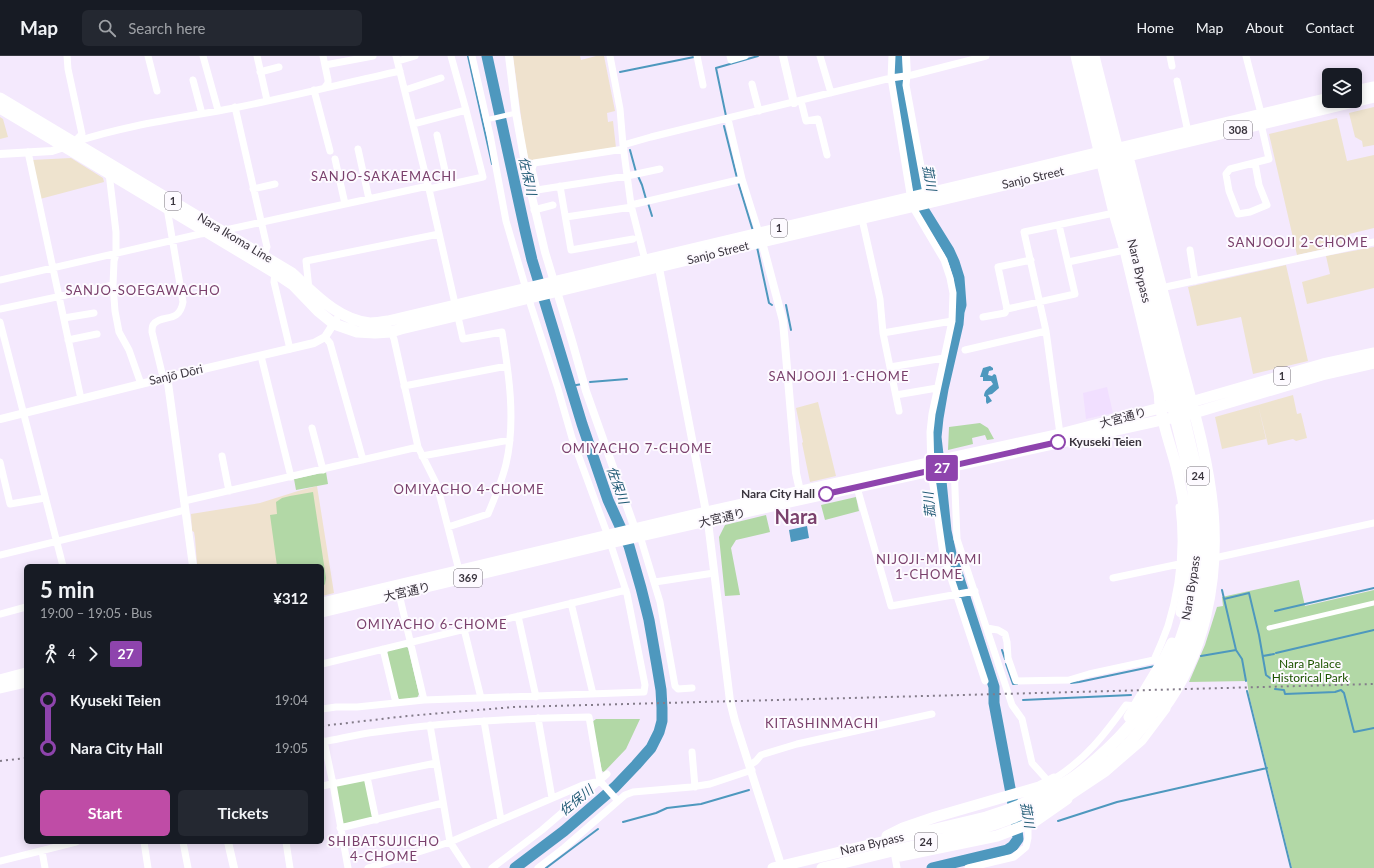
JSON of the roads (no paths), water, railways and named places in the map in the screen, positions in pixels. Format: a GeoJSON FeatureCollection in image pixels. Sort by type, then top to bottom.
{"type":"FeatureCollection","features":[{"type":"Feature","properties":{"kind":"main road"},"geometry":{"type":"LineString","coordinates":[[1076,56],[1104,155],[1114,213],[1126,250],[1159,392],[1160,408],[1175,464]]}},
{"type":"Feature","properties":{"kind":"main road","name":"Nara Bypass"},"geometry":{"type":"LineString","coordinates":[[822,868],[845,865],[976,830],[1007,815],[1070,780],[1103,753],[1134,722],[1154,694],[1172,662],[1182,635],[1195,579],[1197,552],[1192,485],[1085,56]]}},
{"type":"Feature","properties":{"kind":"main road","name":"Nara Bypass"},"geometry":{"type":"LineString","coordinates":[[778,867],[986,817],[1007,815],[1052,800],[1087,779],[1127,745],[1144,725],[1173,680],[1184,657],[1194,631],[1206,572],[1207,531],[1205,506],[1162,324],[1094,56]]}},
{"type":"Feature","properties":{"kind":"main road"},"geometry":{"type":"LineString","coordinates":[[1102,56],[1203,451]]}},
{"type":"Feature","properties":{"kind":"main road"},"geometry":{"type":"LineString","coordinates":[[1362,90],[1374,87]]}},
{"type":"Feature","properties":{"kind":"main road","name":"308"},"geometry":{"type":"LineString","coordinates":[[1104,155],[1374,97]]}},
{"type":"Feature","properties":{"kind":"main road","name":"Nara Ikoma Line"},"geometry":{"type":"LineString","coordinates":[[0,98],[70,144],[110,173],[293,285],[318,311],[334,324]]}},
{"type":"Feature","properties":{"kind":"main road"},"geometry":{"type":"LineString","coordinates":[[1104,155],[1111,141],[1106,111],[1114,100]]}},
{"type":"Feature","properties":{"kind":"main road","name":"308"},"geometry":{"type":"LineString","coordinates":[[1126,151],[1188,132],[1262,121],[1322,100]]}},
{"type":"Feature","properties":{"kind":"main road","name":"Nara Ikoma Line"},"geometry":{"type":"LineString","coordinates":[[0,108],[42,133],[70,144],[223,230],[292,273],[339,314]]}},
{"type":"Feature","properties":{"kind":"main road","name":"Sanjo Street"},"geometry":{"type":"LineString","coordinates":[[554,286],[659,268],[760,237],[1104,155]]}},
{"type":"Feature","properties":{"kind":"main road","name":"Sanjo Street"},"geometry":{"type":"LineString","coordinates":[[334,324],[357,332],[375,333],[390,326],[456,304],[529,292],[645,260],[760,237],[862,219],[919,200]]}},
{"type":"Feature","properties":{"kind":"main road","name":"Sanjo Street"},"geometry":{"type":"LineString","coordinates":[[339,314],[370,323],[390,326],[458,316],[529,292]]}},
{"type":"Feature","properties":{"kind":"main road","name":"1"},"geometry":{"type":"LineString","coordinates":[[1191,402],[1323,364],[1374,353]]}},
{"type":"Feature","properties":{"kind":"main road","name":"1"},"geometry":{"type":"LineString","coordinates":[[1194,413],[1322,375],[1374,363]]}},
{"type":"Feature","properties":{"kind":"main road","name":"大宮通り"},"geometry":{"type":"LineString","coordinates":[[949,464],[1160,408],[1191,402]]}},
{"type":"Feature","properties":{"kind":"main road","name":"大宮通り"},"geometry":{"type":"LineString","coordinates":[[324,603],[461,575],[636,533],[932,466],[949,464],[1163,421],[1194,413]]}},
{"type":"Feature","properties":{"kind":"main road","name":"24"},"geometry":{"type":"LineString","coordinates":[[1106,764],[1125,753],[1137,742],[1172,699],[1184,677],[1199,640],[1206,617],[1214,561],[1213,509],[1203,451]]}},
{"type":"Feature","properties":{"kind":"main road","name":"24"},"geometry":{"type":"LineString","coordinates":[[1103,753],[1114,736],[1132,714],[1165,657],[1178,625],[1188,564],[1188,538],[1184,501],[1175,464]]}},
{"type":"Feature","properties":{"kind":"main road","name":"大宮通り"},"geometry":{"type":"LineString","coordinates":[[707,517],[800,491],[856,483]]}},
{"type":"Feature","properties":{"kind":"main road","name":"大宮通り"},"geometry":{"type":"LineString","coordinates":[[324,612],[399,594],[461,575]]}},
{"type":"Feature","properties":{"kind":"main road"},"geometry":{"type":"LineString","coordinates":[[0,680],[24,674]]}},
{"type":"Feature","properties":{"kind":"main road"},"geometry":{"type":"LineString","coordinates":[[0,688],[24,682]]}},
{"type":"Feature","properties":{"kind":"main road"},"geometry":{"type":"LineString","coordinates":[[869,845],[903,828],[935,817],[1039,787],[1052,781]]}},
{"type":"Feature","properties":{"kind":"main road"},"geometry":{"type":"LineString","coordinates":[[845,865],[895,857],[990,838],[1034,822],[1067,799]]}},
{"type":"Feature","properties":{"kind":"street"},"geometry":{"type":"LineString","coordinates":[[67,56],[68,69],[82,134],[70,144]]}},
{"type":"Feature","properties":{"kind":"street"},"geometry":{"type":"LineString","coordinates":[[148,56],[157,91]]}},
{"type":"Feature","properties":{"kind":"street"},"geometry":{"type":"LineString","coordinates":[[203,56],[218,110]]}},
{"type":"Feature","properties":{"kind":"street"},"geometry":{"type":"LineString","coordinates":[[258,56],[260,72],[267,100]]}},
{"type":"Feature","properties":{"kind":"street"},"geometry":{"type":"LineString","coordinates":[[323,56],[328,80],[325,87]]}},
{"type":"Feature","properties":{"kind":"street"},"geometry":{"type":"LineString","coordinates":[[325,65],[373,56]]}},
{"type":"Feature","properties":{"kind":"street"},"geometry":{"type":"LineString","coordinates":[[415,56],[397,58],[463,339],[502,332],[511,399],[510,440],[506,464],[498,490],[488,514],[448,527]]}},
{"type":"Feature","properties":{"kind":"street"},"geometry":{"type":"LineString","coordinates":[[0,280],[200,234],[483,177],[451,56]]}},
{"type":"Feature","properties":{"kind":"street"},"geometry":{"type":"LineString","coordinates":[[324,709],[424,700],[644,692],[645,685],[626,590],[611,539],[572,438],[529,292],[506,221],[487,120],[472,56]]}},
{"type":"Feature","properties":{"kind":"street"},"geometry":{"type":"LineString","coordinates":[[509,56],[514,113],[534,210],[554,286],[586,391],[636,533],[655,582],[675,686],[678,689],[692,688]]}},
{"type":"Feature","properties":{"kind":"street"},"geometry":{"type":"LineString","coordinates":[[610,56],[620,109],[632,206],[645,260],[659,268],[707,517],[730,701],[735,721],[751,768],[778,867]]}},
{"type":"Feature","properties":{"kind":"street"},"geometry":{"type":"LineString","coordinates":[[698,56],[703,85]]}},
{"type":"Feature","properties":{"kind":"street"},"geometry":{"type":"LineString","coordinates":[[730,56],[730,60],[745,56]]}},
{"type":"Feature","properties":{"kind":"street"},"geometry":{"type":"LineString","coordinates":[[783,56],[797,102],[806,121],[818,119],[827,155]]}},
{"type":"Feature","properties":{"kind":"street"},"geometry":{"type":"LineString","coordinates":[[820,56],[831,93]]}},
{"type":"Feature","properties":{"kind":"street"},"geometry":{"type":"LineString","coordinates":[[892,56],[892,78],[919,200],[944,260],[953,293],[952,321],[932,414],[930,432],[932,466],[943,554],[985,682]]}},
{"type":"Feature","properties":{"kind":"street"},"geometry":{"type":"LineString","coordinates":[[906,56],[906,85],[919,200]]}},
{"type":"Feature","properties":{"kind":"street"},"geometry":{"type":"LineString","coordinates":[[660,169],[628,176],[537,190],[532,170],[534,164],[624,147],[651,137],[986,56]]}},
{"type":"Feature","properties":{"kind":"street"},"geometry":{"type":"LineString","coordinates":[[1170,56],[1172,66]]}},
{"type":"Feature","properties":{"kind":"street"},"geometry":{"type":"LineString","coordinates":[[1246,56],[1262,121],[1269,159],[1230,169],[1226,174],[1228,191],[1238,214],[1250,212],[1267,205],[1259,185],[1255,163]]}},
{"type":"Feature","properties":{"kind":"street"},"geometry":{"type":"LineString","coordinates":[[260,72],[279,67]]}},
{"type":"Feature","properties":{"kind":"street"},"geometry":{"type":"LineString","coordinates":[[0,154],[52,151],[92,136],[150,123],[236,107],[400,71]]}},
{"type":"Feature","properties":{"kind":"street"},"geometry":{"type":"LineString","coordinates":[[405,90],[440,78]]}},
{"type":"Feature","properties":{"kind":"street"},"geometry":{"type":"LineString","coordinates":[[193,80],[202,114]]}},
{"type":"Feature","properties":{"kind":"street"},"geometry":{"type":"LineString","coordinates":[[1177,81],[1188,132]]}},
{"type":"Feature","properties":{"kind":"street"},"geometry":{"type":"LineString","coordinates":[[752,84],[759,111]]}},
{"type":"Feature","properties":{"kind":"street"},"geometry":{"type":"LineString","coordinates":[[314,90],[330,151]]}},
{"type":"Feature","properties":{"kind":"street"},"geometry":{"type":"LineString","coordinates":[[236,107],[266,247],[264,255]]}},
{"type":"Feature","properties":{"kind":"street"},"geometry":{"type":"LineString","coordinates":[[413,124],[466,110]]}},
{"type":"Feature","properties":{"kind":"street"},"geometry":{"type":"LineString","coordinates":[[487,120],[514,113]]}},
{"type":"Feature","properties":{"kind":"street"},"geometry":{"type":"LineString","coordinates":[[728,119],[742,178],[783,321],[796,473],[800,491]]}},
{"type":"Feature","properties":{"kind":"street"},"geometry":{"type":"LineString","coordinates":[[40,151],[46,146],[47,141],[42,133]]}},
{"type":"Feature","properties":{"kind":"street"},"geometry":{"type":"LineString","coordinates":[[437,135],[448,184]]}},
{"type":"Feature","properties":{"kind":"street"},"geometry":{"type":"LineString","coordinates":[[358,149],[369,199]]}},
{"type":"Feature","properties":{"kind":"street"},"geometry":{"type":"LineString","coordinates":[[28,152],[54,268],[80,399]]}},
{"type":"Feature","properties":{"kind":"street"},"geometry":{"type":"LineString","coordinates":[[335,159],[345,204]]}},
{"type":"Feature","properties":{"kind":"street"},"geometry":{"type":"LineString","coordinates":[[110,173],[116,232],[116,254],[114,261],[113,285],[115,311],[119,332],[129,350],[141,384]]}},
{"type":"Feature","properties":{"kind":"street"},"geometry":{"type":"LineString","coordinates":[[566,218],[632,206],[742,178]]}},
{"type":"Feature","properties":{"kind":"street"},"geometry":{"type":"LineString","coordinates":[[253,189],[275,184]]}},
{"type":"Feature","properties":{"kind":"street"},"geometry":{"type":"LineString","coordinates":[[560,186],[571,250],[633,239]]}},
{"type":"Feature","properties":{"kind":"street"},"geometry":{"type":"LineString","coordinates":[[534,210],[553,205]]}},
{"type":"Feature","properties":{"kind":"street"},"geometry":{"type":"LineString","coordinates":[[167,208],[183,302],[182,310],[179,313],[158,321],[153,325],[152,332],[162,373],[168,383],[193,564]]}},
{"type":"Feature","properties":{"kind":"street"},"geometry":{"type":"LineString","coordinates":[[1060,434],[1046,331],[1024,232],[1114,213]]}},
{"type":"Feature","properties":{"kind":"street"},"geometry":{"type":"LineString","coordinates":[[862,219],[880,299],[883,333],[899,410]]}},
{"type":"Feature","properties":{"kind":"street"},"geometry":{"type":"LineString","coordinates":[[983,317],[1005,313],[1007,309],[1075,294],[1060,225]]}},
{"type":"Feature","properties":{"kind":"street"},"geometry":{"type":"LineString","coordinates":[[309,289],[306,261],[439,234]]}},
{"type":"Feature","properties":{"kind":"street"},"geometry":{"type":"LineString","coordinates":[[1161,288],[1374,242]]}},
{"type":"Feature","properties":{"kind":"street"},"geometry":{"type":"LineString","coordinates":[[1068,262],[1126,250]]}},
{"type":"Feature","properties":{"kind":"street"},"geometry":{"type":"LineString","coordinates":[[1190,250],[1195,281]]}},
{"type":"Feature","properties":{"kind":"street"},"geometry":{"type":"LineString","coordinates":[[1007,309],[998,267],[1031,260]]}},
{"type":"Feature","properties":{"kind":"street"},"geometry":{"type":"LineString","coordinates":[[275,273],[274,282],[290,349]]}},
{"type":"Feature","properties":{"kind":"street"},"geometry":{"type":"LineString","coordinates":[[0,310],[113,285]]}},
{"type":"Feature","properties":{"kind":"street"},"geometry":{"type":"LineString","coordinates":[[64,318],[94,313]]}},
{"type":"Feature","properties":{"kind":"street"},"geometry":{"type":"LineString","coordinates":[[339,314],[325,337],[330,343],[363,460]]}},
{"type":"Feature","properties":{"kind":"street"},"geometry":{"type":"LineString","coordinates":[[883,333],[952,321]]}},
{"type":"Feature","properties":{"kind":"street"},"geometry":{"type":"LineString","coordinates":[[0,322],[62,564]]}},
{"type":"Feature","properties":{"kind":"street"},"geometry":{"type":"LineString","coordinates":[[390,326],[418,447],[437,485],[461,575]]}},
{"type":"Feature","properties":{"kind":"street"},"geometry":{"type":"LineString","coordinates":[[965,350],[1046,331]]}},
{"type":"Feature","properties":{"kind":"street"},"geometry":{"type":"LineString","coordinates":[[68,340],[97,334]]}},
{"type":"Feature","properties":{"kind":"street","name":"Sanjō Dōri"},"geometry":{"type":"LineString","coordinates":[[0,418],[290,349],[314,343],[325,337]]}},
{"type":"Feature","properties":{"kind":"street"},"geometry":{"type":"LineString","coordinates":[[261,356],[291,477]]}},
{"type":"Feature","properties":{"kind":"street"},"geometry":{"type":"LineString","coordinates":[[890,367],[944,358]]}},
{"type":"Feature","properties":{"kind":"street"},"geometry":{"type":"LineString","coordinates":[[404,386],[507,366]]}},
{"type":"Feature","properties":{"kind":"street"},"geometry":{"type":"LineString","coordinates":[[896,395],[937,388]]}},
{"type":"Feature","properties":{"kind":"street"},"geometry":{"type":"LineString","coordinates":[[312,428],[323,470]]}},
{"type":"Feature","properties":{"kind":"street"},"geometry":{"type":"LineString","coordinates":[[422,456],[510,440]]}},
{"type":"Feature","properties":{"kind":"street"},"geometry":{"type":"LineString","coordinates":[[184,501],[418,447]]}},
{"type":"Feature","properties":{"kind":"street"},"geometry":{"type":"LineString","coordinates":[[987,628],[998,630],[1005,634],[1008,658],[1016,681],[1069,680],[1089,674],[1154,660],[1191,671],[1203,642],[1212,610],[1219,557],[1219,533],[1216,499],[1209,465],[1203,451]]}},
{"type":"Feature","properties":{"kind":"street"},"geometry":{"type":"LineString","coordinates":[[222,456],[229,491]]}},
{"type":"Feature","properties":{"kind":"street"},"geometry":{"type":"LineString","coordinates":[[0,462],[10,504],[45,498]]}},
{"type":"Feature","properties":{"kind":"street"},"geometry":{"type":"LineString","coordinates":[[949,464],[958,539],[1012,705],[1022,719],[1032,762],[1052,781],[1067,799],[1106,773],[1143,741],[1167,709],[1126,706],[1104,735],[1070,769],[1052,781]]}},
{"type":"Feature","properties":{"kind":"street"},"geometry":{"type":"LineString","coordinates":[[1154,660],[1168,627],[1176,596],[1180,564],[1180,520],[1175,464]]}},
{"type":"Feature","properties":{"kind":"street"},"geometry":{"type":"LineString","coordinates":[[856,483],[892,606],[975,591]]}},
{"type":"Feature","properties":{"kind":"street"},"geometry":{"type":"LineString","coordinates":[[0,554],[185,510]]}},
{"type":"Feature","properties":{"kind":"street"},"geometry":{"type":"LineString","coordinates":[[1113,578],[1219,557],[1374,523]]}},
{"type":"Feature","properties":{"kind":"street"},"geometry":{"type":"LineString","coordinates":[[655,582],[714,573]]}},
{"type":"Feature","properties":{"kind":"street"},"geometry":{"type":"LineString","coordinates":[[324,664],[626,590]]}},
{"type":"Feature","properties":{"kind":"street"},"geometry":{"type":"LineString","coordinates":[[399,594],[424,700]]}},
{"type":"Feature","properties":{"kind":"street"},"geometry":{"type":"LineString","coordinates":[[1269,628],[1374,603]]}},
{"type":"Feature","properties":{"kind":"street"},"geometry":{"type":"LineString","coordinates":[[572,604],[593,694]]}},
{"type":"Feature","properties":{"kind":"street"},"geometry":{"type":"LineString","coordinates":[[0,614],[24,608]]}},
{"type":"Feature","properties":{"kind":"street"},"geometry":{"type":"LineString","coordinates":[[518,616],[536,697]]}},
{"type":"Feature","properties":{"kind":"street"},"geometry":{"type":"LineString","coordinates":[[464,629],[481,698]]}},
{"type":"Feature","properties":{"kind":"street"},"geometry":{"type":"LineString","coordinates":[[383,649],[396,703]]}},
{"type":"Feature","properties":{"kind":"street"},"geometry":{"type":"LineString","coordinates":[[538,868],[564,848],[625,795],[633,792],[695,787],[710,784],[751,768],[761,755],[797,744],[932,714]]}},
{"type":"Feature","properties":{"kind":"street"},"geometry":{"type":"LineString","coordinates":[[324,741],[374,732],[430,725],[589,716],[601,782],[617,801]]}},
{"type":"Feature","properties":{"kind":"street"},"geometry":{"type":"LineString","coordinates":[[538,718],[552,798]]}},
{"type":"Feature","properties":{"kind":"street"},"geometry":{"type":"LineString","coordinates":[[484,721],[501,820]]}},
{"type":"Feature","properties":{"kind":"street"},"geometry":{"type":"LineString","coordinates":[[430,725],[450,842],[467,868]]}},
{"type":"Feature","properties":{"kind":"street"},"geometry":{"type":"LineString","coordinates":[[324,745],[333,784],[348,868]]}},
{"type":"Feature","properties":{"kind":"street"},"geometry":{"type":"LineString","coordinates":[[692,752],[695,787]]}},
{"type":"Feature","properties":{"kind":"street"},"geometry":{"type":"LineString","coordinates":[[324,786],[436,763]]}},
{"type":"Feature","properties":{"kind":"street"},"geometry":{"type":"LineString","coordinates":[[492,868],[601,782],[607,774]]}},
{"type":"Feature","properties":{"kind":"street"},"geometry":{"type":"LineString","coordinates":[[367,777],[376,820]]}},
{"type":"Feature","properties":{"kind":"street"},"geometry":{"type":"LineString","coordinates":[[368,868],[450,842],[583,785],[601,782]]}},
{"type":"Feature","properties":{"kind":"street"},"geometry":{"type":"LineString","coordinates":[[340,828],[443,803]]}},
{"type":"Feature","properties":{"kind":"street"},"geometry":{"type":"LineString","coordinates":[[968,868],[992,865],[1014,857],[1026,847],[1028,838],[1026,826]]}},
{"type":"Feature","properties":{"kind":"street"},"geometry":{"type":"LineString","coordinates":[[0,861],[68,844]]}},
{"type":"Feature","properties":{"kind":"street"},"geometry":{"type":"LineString","coordinates":[[144,844],[148,868]]}},
{"type":"Feature","properties":{"kind":"street"},"geometry":{"type":"LineString","coordinates":[[183,844],[188,868]]}},
{"type":"Feature","properties":{"kind":"street"},"geometry":{"type":"LineString","coordinates":[[228,844],[234,868]]}},
{"type":"Feature","properties":{"kind":"street"},"geometry":{"type":"LineString","coordinates":[[286,844],[290,868]]}},
{"type":"Feature","properties":{"kind":"street"},"geometry":{"type":"LineString","coordinates":[[42,851],[45,868]]}},
{"type":"Feature","properties":{"kind":"street"},"geometry":{"type":"LineString","coordinates":[[895,857],[897,868]]}},
{"type":"Feature","properties":{"kind":"water"},"geometry":{"type":"Polygon","coordinates":[[[990,366],[993,370],[989,371],[988,375],[996,375],[999,388],[992,394],[988,395],[992,401],[987,404],[984,394],[993,384],[991,381],[983,381],[983,377],[980,377],[983,368],[990,366]]]}},
{"type":"Feature","properties":{"kind":"water"},"geometry":{"type":"Polygon","coordinates":[[[807,526],[809,538],[791,542],[789,530],[807,526]]]}},
{"type":"Feature","properties":{"kind":"waterway"},"geometry":{"type":"LineString","coordinates":[[468,56],[492,164]]}},
{"type":"Feature","properties":{"kind":"waterway","name":"佐保川"},"geometry":{"type":"LineString","coordinates":[[487,56],[532,260],[582,424],[608,500],[629,546],[641,588],[649,620],[661,690],[662,708],[662,721],[659,732],[651,748],[636,765],[615,787],[564,831],[515,868]]}},
{"type":"Feature","properties":{"kind":"waterway"},"geometry":{"type":"LineString","coordinates":[[726,116],[716,68],[758,56]]}},
{"type":"Feature","properties":{"kind":"waterway","name":"菰川"},"geometry":{"type":"LineString","coordinates":[[897,56],[898,81],[921,206],[949,251],[959,278],[961,305],[943,389],[936,437],[946,531],[951,554],[994,687],[994,703],[1013,804]]}},
{"type":"Feature","properties":{"kind":"waterway"},"geometry":{"type":"LineString","coordinates":[[620,72],[694,57]]}},
{"type":"Feature","properties":{"kind":"waterway"},"geometry":{"type":"LineString","coordinates":[[724,126],[737,178]]}},
{"type":"Feature","properties":{"kind":"waterway"},"geometry":{"type":"LineString","coordinates":[[630,150],[636,172]]}},
{"type":"Feature","properties":{"kind":"waterway"},"geometry":{"type":"LineString","coordinates":[[638,176],[646,199]]}},
{"type":"Feature","properties":{"kind":"waterway"},"geometry":{"type":"LineString","coordinates":[[738,182],[753,231]]}},
{"type":"Feature","properties":{"kind":"waterway"},"geometry":{"type":"LineString","coordinates":[[648,203],[652,216]]}},
{"type":"Feature","properties":{"kind":"waterway"},"geometry":{"type":"LineString","coordinates":[[757,247],[769,303],[772,305]]}},
{"type":"Feature","properties":{"kind":"waterway"},"geometry":{"type":"LineString","coordinates":[[786,305],[791,330]]}},
{"type":"Feature","properties":{"kind":"waterway"},"geometry":{"type":"LineString","coordinates":[[590,382],[627,379]]}},
{"type":"Feature","properties":{"kind":"waterway"},"geometry":{"type":"LineString","coordinates":[[571,386],[582,384]]}},
{"type":"Feature","properties":{"kind":"waterway"},"geometry":{"type":"LineString","coordinates":[[1275,611],[1374,588]]}},
{"type":"Feature","properties":{"kind":"waterway"},"geometry":{"type":"LineString","coordinates":[[1222,590],[1236,650],[1242,659],[1246,681]]}},
{"type":"Feature","properties":{"kind":"waterway"},"geometry":{"type":"LineString","coordinates":[[1224,599],[1249,593],[1259,635],[1266,675],[1274,680]]}},
{"type":"Feature","properties":{"kind":"waterway"},"geometry":{"type":"LineString","coordinates":[[1276,653],[1374,630]]}},
{"type":"Feature","properties":{"kind":"waterway"},"geometry":{"type":"LineString","coordinates":[[1002,650],[1005,659]]}},
{"type":"Feature","properties":{"kind":"waterway"},"geometry":{"type":"LineString","coordinates":[[1201,656],[1236,650]]}},
{"type":"Feature","properties":{"kind":"waterway"},"geometry":{"type":"LineString","coordinates":[[1263,656],[1274,654]]}},
{"type":"Feature","properties":{"kind":"waterway"},"geometry":{"type":"LineString","coordinates":[[1006,664],[1013,684],[1017,684]]}},
{"type":"Feature","properties":{"kind":"waterway"},"geometry":{"type":"LineString","coordinates":[[1071,683],[1155,666]]}},
{"type":"Feature","properties":{"kind":"waterway"},"geometry":{"type":"LineString","coordinates":[[1275,689],[1284,690],[1285,694],[1335,692],[1341,690],[1344,693],[1354,732],[1374,728]]}},
{"type":"Feature","properties":{"kind":"waterway"},"geometry":{"type":"LineString","coordinates":[[1247,691],[1291,868]]}},
{"type":"Feature","properties":{"kind":"waterway"},"geometry":{"type":"LineString","coordinates":[[1023,700],[1131,695]]}},
{"type":"Feature","properties":{"kind":"waterway"},"geometry":{"type":"LineString","coordinates":[[1058,821],[1117,802],[1267,768]]}},
{"type":"Feature","properties":{"kind":"waterway"},"geometry":{"type":"LineString","coordinates":[[623,822],[656,813],[667,808],[701,804],[749,790]]}},
{"type":"Feature","properties":{"kind":"waterway","name":"菰川"},"geometry":{"type":"LineString","coordinates":[[932,868],[1007,850],[1013,846],[1018,839],[1016,820]]}},
{"type":"Feature","properties":{"kind":"waterway"},"geometry":{"type":"LineString","coordinates":[[546,868],[598,829]]}},
{"type":"Feature","properties":{"kind":"railway"},"geometry":{"type":"LineString","coordinates":[[324,726],[407,716],[514,707],[1374,684]]}},
{"type":"Feature","properties":{"kind":"railway"},"geometry":{"type":"LineString","coordinates":[[0,761],[24,758]]}},
{"type":"Feature","properties":{"kind":"place","name":"Kyuseki Teien"},"geometry":{"type":"Point","coordinates":[1058,442]}},
{"type":"Feature","properties":{"kind":"place","name":"Nara City Hall"},"geometry":{"type":"Point","coordinates":[826,494]}},
{"type":"Feature","properties":{"kind":"district","name":"SANJO-SAKAEMACHI"},"geometry":{"type":"Point","coordinates":[384,176]}},
{"type":"Feature","properties":{"kind":"district","name":"SANJOOJI 2-CHOME"},"geometry":{"type":"Point","coordinates":[1298,242]}},
{"type":"Feature","properties":{"kind":"district","name":"SANJO-SOEGAWACHO"},"geometry":{"type":"Point","coordinates":[143,290]}},
{"type":"Feature","properties":{"kind":"district","name":"SANJOOJI 1-CHOME"},"geometry":{"type":"Point","coordinates":[839,376]}},
{"type":"Feature","properties":{"kind":"district","name":"OMIYACHO 7-CHOME"},"geometry":{"type":"Point","coordinates":[637,448]}},
{"type":"Feature","properties":{"kind":"district","name":"OMIYACHO 4-CHOME"},"geometry":{"type":"Point","coordinates":[469,489]}},
{"type":"Feature","properties":{"kind":"district","name":"Nara"},"geometry":{"type":"Point","coordinates":[796,517]}},
{"type":"Feature","properties":{"kind":"district","name":"NIJOJI-MINAMI 1-CHOME"},"geometry":{"type":"Point","coordinates":[929,566]}},
{"type":"Feature","properties":{"kind":"district","name":"OMIYACHO 6-CHOME"},"geometry":{"type":"Point","coordinates":[432,624]}},
{"type":"Feature","properties":{"kind":"district","name":"KITASHINMACHI"},"geometry":{"type":"Point","coordinates":[822,723]}},
{"type":"Feature","properties":{"kind":"district","name":"SHIBATSUJICHO 4-CHOME"},"geometry":{"type":"Point","coordinates":[384,848]}},
{"type":"Feature","properties":{"kind":"park label","name":"Nara Palace Historical Park"},"geometry":{"type":"Point","coordinates":[1310,671]}}]}
